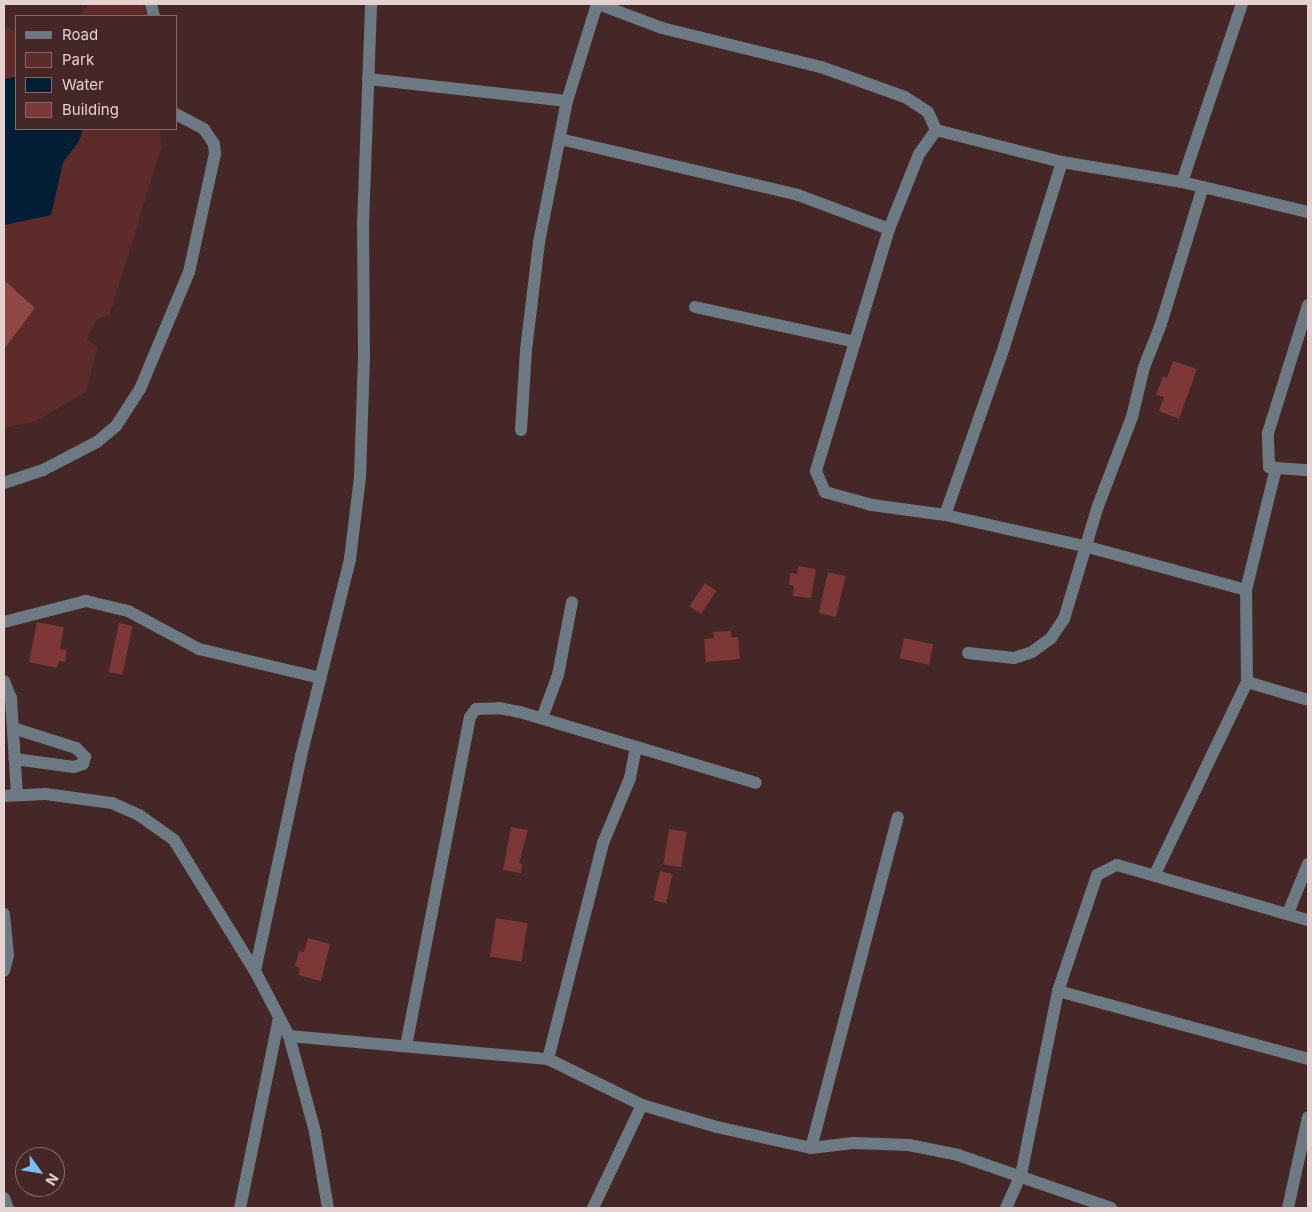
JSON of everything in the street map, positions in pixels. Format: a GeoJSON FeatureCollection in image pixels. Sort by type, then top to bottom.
{"type":"FeatureCollection","features":[{"type":"Feature","properties":{"kind":"street"},"geometry":{"type":"LineString","coordinates":[[255,972],[301,756],[350,559],[360,477],[364,359],[363,225],[371,4]]}},
{"type":"Feature","properties":{"kind":"street"},"geometry":{"type":"LineString","coordinates":[[520,430],[526,350],[539,242],[567,100],[598,4],[662,28],[820,67],[905,97],[928,112],[936,130]]}},
{"type":"Feature","properties":{"kind":"street"},"geometry":{"type":"LineString","coordinates":[[1182,182],[1242,4]]}},
{"type":"Feature","properties":{"kind":"street"},"geometry":{"type":"LineString","coordinates":[[368,79],[567,100]]}},
{"type":"Feature","properties":{"kind":"street"},"geometry":{"type":"LineString","coordinates":[[4,483],[43,470],[97,442],[116,426],[140,389],[190,272],[215,154],[214,144],[204,129],[178,115]]}},
{"type":"Feature","properties":{"kind":"street"},"geometry":{"type":"LineString","coordinates":[[936,130],[1062,162],[1182,182],[1308,212]]}},
{"type":"Feature","properties":{"kind":"street"},"geometry":{"type":"LineString","coordinates":[[936,130],[919,154],[889,229],[816,472],[818,482],[825,492],[872,505],[945,515],[1088,547],[1246,590]]}},
{"type":"Feature","properties":{"kind":"street"},"geometry":{"type":"LineString","coordinates":[[560,139],[798,195],[889,229]]}},
{"type":"Feature","properties":{"kind":"street"},"geometry":{"type":"LineString","coordinates":[[945,515],[1004,347],[1062,162]]}},
{"type":"Feature","properties":{"kind":"street"},"geometry":{"type":"LineString","coordinates":[[968,653],[1014,658],[1032,652],[1050,638],[1064,620],[1088,547],[1098,506],[1132,417],[1144,367],[1161,324],[1203,188]]}},
{"type":"Feature","properties":{"kind":"street"},"geometry":{"type":"LineString","coordinates":[[1308,305],[1268,433],[1269,467],[1308,470]]}},
{"type":"Feature","properties":{"kind":"street"},"geometry":{"type":"LineString","coordinates":[[695,307],[855,342]]}},
{"type":"Feature","properties":{"kind":"street"},"geometry":{"type":"LineString","coordinates":[[1155,874],[1247,682],[1246,590],[1276,468]]}},
{"type":"Feature","properties":{"kind":"street"},"geometry":{"type":"LineString","coordinates":[[4,622],[86,601],[128,612],[199,649],[321,678]]}},
{"type":"Feature","properties":{"kind":"street"},"geometry":{"type":"LineString","coordinates":[[542,718],[558,675],[572,602]]}},
{"type":"Feature","properties":{"kind":"street"},"geometry":{"type":"LineString","coordinates":[[4,681],[11,698],[17,795]]}},
{"type":"Feature","properties":{"kind":"street"},"geometry":{"type":"LineString","coordinates":[[1247,682],[1308,700]]}},
{"type":"Feature","properties":{"kind":"street"},"geometry":{"type":"LineString","coordinates":[[406,1046],[470,717],[476,709],[499,708],[542,718],[756,783]]}},
{"type":"Feature","properties":{"kind":"street"},"geometry":{"type":"LineString","coordinates":[[13,728],[76,748],[85,757],[83,764],[74,767],[15,759]]}},
{"type":"Feature","properties":{"kind":"street"},"geometry":{"type":"LineString","coordinates":[[548,1059],[603,843],[630,778],[636,748]]}},
{"type":"Feature","properties":{"kind":"street"},"geometry":{"type":"LineString","coordinates":[[4,796],[79,796],[112,803],[157,826],[174,840],[255,972],[290,1036],[312,1116],[328,1208]]}},
{"type":"Feature","properties":{"kind":"street"},"geometry":{"type":"LineString","coordinates":[[811,1148],[898,817]]}},
{"type":"Feature","properties":{"kind":"street"},"geometry":{"type":"LineString","coordinates":[[1288,913],[1308,864]]}},
{"type":"Feature","properties":{"kind":"street"},"geometry":{"type":"LineString","coordinates":[[1006,1208],[1020,1175],[1058,990],[1097,875],[1117,865],[1155,874],[1308,920]]}},
{"type":"Feature","properties":{"kind":"street"},"geometry":{"type":"LineString","coordinates":[[4,914],[8,954],[4,971]]}},
{"type":"Feature","properties":{"kind":"street"},"geometry":{"type":"LineString","coordinates":[[1058,990],[1308,1059]]}},
{"type":"Feature","properties":{"kind":"street"},"geometry":{"type":"LineString","coordinates":[[240,1208],[279,1018]]}},
{"type":"Feature","properties":{"kind":"street"},"geometry":{"type":"LineString","coordinates":[[290,1036],[548,1059],[642,1105],[717,1127],[811,1148],[853,1143],[909,1145],[958,1155],[1111,1208]]}},
{"type":"Feature","properties":{"kind":"street"},"geometry":{"type":"LineString","coordinates":[[593,1208],[642,1105]]}},
{"type":"Feature","properties":{"kind":"street"},"geometry":{"type":"LineString","coordinates":[[1288,1208],[1308,1117]]}},
{"type":"Feature","properties":{"kind":"street"},"geometry":{"type":"LineString","coordinates":[[4,1198],[8,1208]]}},
{"type":"Feature","properties":{"kind":"green space"},"geometry":{"type":"Polygon","coordinates":[[[88,4],[143,4],[147,15],[81,15],[88,4]]]}},
{"type":"Feature","properties":{"kind":"green space"},"geometry":{"type":"Polygon","coordinates":[[[4,25],[15,31],[15,77],[4,79],[4,25]]]}},
{"type":"Feature","properties":{"kind":"green space"},"geometry":{"type":"Polygon","coordinates":[[[83,130],[160,130],[161,148],[110,314],[97,319],[87,340],[98,347],[86,392],[36,421],[4,428],[4,349],[35,308],[4,280],[4,225],[51,215],[63,162],[79,141],[83,130]]]}},
{"type":"Feature","properties":{"kind":"shaded area"},"geometry":{"type":"Polygon","coordinates":[[[4,280],[35,308],[4,349],[4,280]]]}},
{"type":"Feature","properties":{"kind":"water"},"geometry":{"type":"Polygon","coordinates":[[[15,77],[15,130],[83,130],[79,141],[63,162],[51,215],[4,225],[4,79],[15,77]]]}},
{"type":"Feature","properties":{"kind":"building"},"geometry":{"type":"Polygon","coordinates":[[[1173,361],[1197,369],[1179,419],[1159,411],[1164,397],[1156,395],[1163,376],[1167,378],[1173,361]]]}},
{"type":"Feature","properties":{"kind":"building"},"geometry":{"type":"Polygon","coordinates":[[[798,566],[816,569],[811,598],[793,596],[794,586],[789,585],[790,573],[797,574],[798,566]]]}},
{"type":"Feature","properties":{"kind":"building"},"geometry":{"type":"Polygon","coordinates":[[[828,572],[846,576],[836,617],[819,613],[828,572]]]}},
{"type":"Feature","properties":{"kind":"building"},"geometry":{"type":"Polygon","coordinates":[[[705,583],[717,591],[701,614],[689,606],[705,583]]]}},
{"type":"Feature","properties":{"kind":"building"},"geometry":{"type":"Polygon","coordinates":[[[37,622],[64,627],[60,649],[67,650],[65,662],[59,661],[57,668],[29,662],[37,622]]]}},
{"type":"Feature","properties":{"kind":"building"},"geometry":{"type":"Polygon","coordinates":[[[119,623],[133,626],[122,675],[109,672],[119,623]]]}},
{"type":"Feature","properties":{"kind":"building"},"geometry":{"type":"Polygon","coordinates":[[[731,631],[731,637],[738,637],[740,659],[706,662],[704,639],[714,638],[713,632],[731,631]]]}},
{"type":"Feature","properties":{"kind":"building"},"geometry":{"type":"Polygon","coordinates":[[[904,638],[933,644],[929,665],[900,659],[904,638]]]}},
{"type":"Feature","properties":{"kind":"building"},"geometry":{"type":"Polygon","coordinates":[[[511,827],[528,830],[519,863],[522,864],[521,873],[503,870],[511,827]]]}},
{"type":"Feature","properties":{"kind":"building"},"geometry":{"type":"Polygon","coordinates":[[[669,829],[687,832],[681,867],[663,865],[669,829]]]}},
{"type":"Feature","properties":{"kind":"building"},"geometry":{"type":"Polygon","coordinates":[[[660,871],[673,874],[666,903],[653,900],[660,871]]]}},
{"type":"Feature","properties":{"kind":"building"},"geometry":{"type":"Polygon","coordinates":[[[496,918],[528,923],[522,962],[490,957],[496,918]]]}},
{"type":"Feature","properties":{"kind":"building"},"geometry":{"type":"Polygon","coordinates":[[[308,938],[330,944],[321,981],[298,975],[300,968],[295,966],[299,951],[304,952],[308,938]]]}}]}
